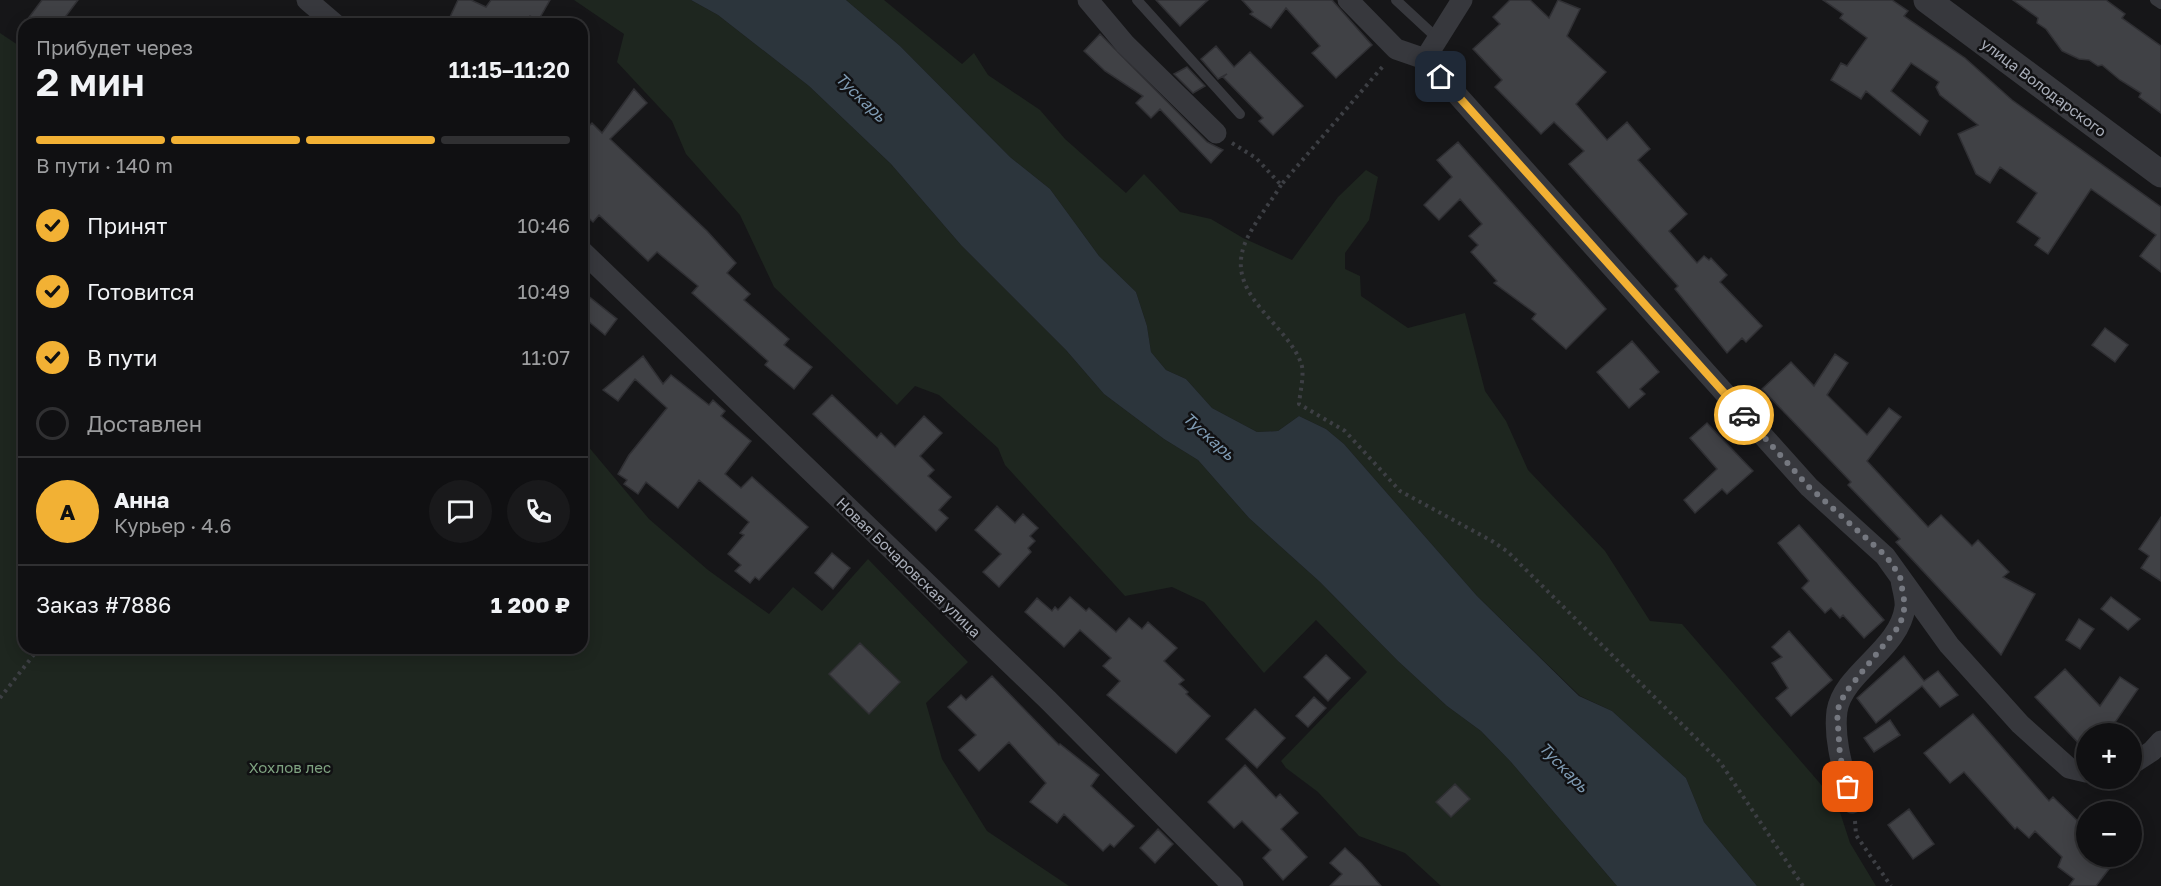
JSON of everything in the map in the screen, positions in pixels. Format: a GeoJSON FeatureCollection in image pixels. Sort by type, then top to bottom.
{"type":"FeatureCollection","features":[{"type":"Feature","properties":{"kind":"street"},"geometry":{"type":"LineString","coordinates":[[307,0],[328,18]]}},
{"type":"Feature","properties":{"kind":"street"},"geometry":{"type":"LineString","coordinates":[[1088,0],[1125,44],[1216,133]]}},
{"type":"Feature","properties":{"kind":"street"},"geometry":{"type":"LineString","coordinates":[[1348,0],[1396,49],[1425,59],[1809,487],[1886,556],[1957,654],[2020,724],[2076,768]]}},
{"type":"Feature","properties":{"kind":"street"},"geometry":{"type":"LineString","coordinates":[[1425,59],[1462,0]]}},
{"type":"Feature","properties":{"kind":"street","name":"улица Володарского"},"geometry":{"type":"LineString","coordinates":[[1930,1],[2161,174]]}},
{"type":"Feature","properties":{"kind":"street","name":"Новая Бочаровская улица"},"geometry":{"type":"LineString","coordinates":[[588,257],[1048,700],[1233,886]]}},
{"type":"Feature","properties":{"kind":"street"},"geometry":{"type":"LineString","coordinates":[[1852,803],[1840,756],[1837,711],[1845,693],[1900,625],[1905,606],[1900,576]]}},
{"type":"Feature","properties":{"kind":"street"},"geometry":{"type":"LineString","coordinates":[[2142,758],[2161,741]]}},
{"type":"Feature","properties":{"kind":"lane"},"geometry":{"type":"LineString","coordinates":[[1137,0],[1240,114]]}},
{"type":"Feature","properties":{"kind":"lane"},"geometry":{"type":"LineString","coordinates":[[1396,0],[1438,39]]}},
{"type":"Feature","properties":{"kind":"lane"},"geometry":{"type":"LineString","coordinates":[[2155,0],[2161,4]]}},
{"type":"Feature","properties":{"kind":"path"},"geometry":{"type":"LineString","coordinates":[[1385,64],[1281,186],[1242,252],[1241,276],[1257,304],[1283,334],[1302,364],[1299,404],[1345,431],[1400,491],[1508,552],[1720,762],[1803,886]]}},
{"type":"Feature","properties":{"kind":"path"},"geometry":{"type":"LineString","coordinates":[[1216,133],[1256,158],[1281,186]]}},
{"type":"Feature","properties":{"kind":"path"},"geometry":{"type":"LineString","coordinates":[[0,698],[34,654]]}},
{"type":"Feature","properties":{"kind":"path"},"geometry":{"type":"LineString","coordinates":[[1852,803],[1856,835],[1891,886]]}},
{"type":"Feature","properties":{"kind":"green space"},"geometry":{"type":"Polygon","coordinates":[[[574,0],[691,0],[718,15],[809,86],[891,164],[961,245],[1066,350],[1104,394],[1164,439],[1198,460],[1249,518],[1320,582],[1398,661],[1447,706],[1481,731],[1511,762],[1617,886],[1441,886],[1405,853],[1359,836],[1318,792],[1286,768],[1281,761],[1367,672],[1316,620],[1264,673],[1204,602],[1172,587],[1125,596],[1005,465],[998,448],[939,395],[915,386],[897,405],[774,287],[740,215],[686,154],[672,121],[617,62],[624,34],[574,0]]]}},
{"type":"Feature","properties":{"kind":"green space"},"geometry":{"type":"Polygon","coordinates":[[[846,0],[884,0],[962,64],[974,53],[988,75],[1040,110],[1065,139],[1126,193],[1144,174],[1180,212],[1211,219],[1243,238],[1292,260],[1338,197],[1366,170],[1378,177],[1369,220],[1345,253],[1345,269],[1360,276],[1361,296],[1408,328],[1465,313],[1485,391],[1506,421],[1528,470],[1605,551],[1650,621],[1682,624],[1837,803],[1850,843],[1876,886],[1757,886],[1704,822],[1686,778],[1612,711],[1580,696],[1477,596],[1344,444],[1326,429],[1299,416],[1278,431],[1257,432],[1212,408],[1186,379],[1166,370],[1151,352],[1147,326],[1136,292],[1099,256],[1050,189],[1010,157],[900,46],[846,0]]]}},
{"type":"Feature","properties":{"kind":"green space","name":"Хохлов лес"},"geometry":{"type":"Polygon","coordinates":[[[0,33],[18,45],[18,654],[588,654],[588,446],[649,519],[708,570],[769,614],[793,587],[822,611],[868,559],[968,662],[926,703],[942,759],[987,831],[1069,886],[0,886],[0,33]]]}},
{"type":"Feature","properties":{"kind":"water","name":"Тускарь"},"geometry":{"type":"Polygon","coordinates":[[[691,0],[846,0],[900,46],[1010,157],[1050,189],[1099,256],[1136,292],[1147,326],[1151,352],[1166,370],[1186,379],[1212,408],[1257,432],[1278,431],[1299,416],[1326,429],[1344,444],[1477,596],[1579,696],[1612,711],[1686,778],[1704,822],[1757,886],[1617,886],[1511,762],[1481,731],[1447,706],[1398,661],[1320,582],[1249,518],[1198,460],[1164,439],[1104,394],[1066,350],[961,245],[891,164],[809,86],[718,15],[691,0]]]}},
{"type":"Feature","properties":{"kind":"building"},"geometry":{"type":"Polygon","coordinates":[[[42,0],[78,0],[64,18],[28,18],[42,0]]]}},
{"type":"Feature","properties":{"kind":"building"},"geometry":{"type":"Polygon","coordinates":[[[458,0],[471,0],[486,7],[491,0],[550,0],[540,18],[530,16],[529,18],[450,17],[458,0]]]}},
{"type":"Feature","properties":{"kind":"building"},"geometry":{"type":"Polygon","coordinates":[[[1156,0],[1208,0],[1180,26],[1156,0]]]}},
{"type":"Feature","properties":{"kind":"building"},"geometry":{"type":"Polygon","coordinates":[[[1242,0],[1332,0],[1372,45],[1336,78],[1312,53],[1320,46],[1286,8],[1271,28],[1250,14],[1253,12],[1242,0]]]}},
{"type":"Feature","properties":{"kind":"building"},"geometry":{"type":"Polygon","coordinates":[[[1510,0],[1530,0],[1549,18],[1558,0],[1580,9],[1567,36],[1606,72],[1576,104],[1607,140],[1627,122],[1650,149],[1638,160],[1687,214],[1669,231],[1697,263],[1704,256],[1709,260],[1711,258],[1727,275],[1720,282],[1762,326],[1746,342],[1742,338],[1727,353],[1675,289],[1678,286],[1569,164],[1584,151],[1554,122],[1541,134],[1495,87],[1502,80],[1473,49],[1500,24],[1493,17],[1510,0]]]}},
{"type":"Feature","properties":{"kind":"building"},"geometry":{"type":"Polygon","coordinates":[[[1823,0],[1892,0],[1908,11],[1904,16],[1965,58],[2012,100],[2161,207],[2161,272],[2140,256],[2156,235],[2091,189],[2048,254],[2035,245],[2040,238],[2017,222],[2037,193],[2000,167],[1990,183],[1976,174],[1958,134],[1978,125],[1940,95],[1936,87],[1939,82],[1911,63],[1891,91],[1928,121],[1920,135],[1866,91],[1861,99],[1831,80],[1841,63],[1847,66],[1867,38],[1840,18],[1843,14],[1823,0]]]}},
{"type":"Feature","properties":{"kind":"building"},"geometry":{"type":"Polygon","coordinates":[[[2013,0],[2106,0],[2125,14],[2122,18],[2161,46],[2161,113],[2139,97],[2141,93],[2102,65],[2098,66],[2089,60],[2079,59],[2062,51],[2046,29],[2037,23],[2038,18],[2013,0]]]}},
{"type":"Feature","properties":{"kind":"building"},"geometry":{"type":"Polygon","coordinates":[[[1100,34],[1207,142],[1223,150],[1211,163],[1160,109],[1151,118],[1136,103],[1143,96],[1105,71],[1084,51],[1100,34]]]}},
{"type":"Feature","properties":{"kind":"building"},"geometry":{"type":"Polygon","coordinates":[[[1216,46],[1234,67],[1250,52],[1303,106],[1273,135],[1259,121],[1263,118],[1223,77],[1227,74],[1218,79],[1201,59],[1216,46]]]}},
{"type":"Feature","properties":{"kind":"building"},"geometry":{"type":"Polygon","coordinates":[[[1187,67],[1205,86],[1193,93],[1174,74],[1187,67]]]}},
{"type":"Feature","properties":{"kind":"building"},"geometry":{"type":"Polygon","coordinates":[[[634,89],[647,103],[610,139],[707,231],[736,263],[727,273],[750,294],[744,300],[789,339],[784,345],[812,367],[794,389],[765,365],[768,361],[692,293],[698,286],[657,252],[648,261],[599,215],[593,222],[588,217],[588,127],[592,123],[602,133],[634,89]]]}},
{"type":"Feature","properties":{"kind":"building"},"geometry":{"type":"Polygon","coordinates":[[[1458,142],[1606,309],[1566,349],[1532,319],[1536,314],[1494,283],[1497,281],[1471,252],[1478,245],[1469,236],[1482,224],[1460,199],[1439,220],[1424,205],[1452,177],[1437,160],[1458,142]]]}},
{"type":"Feature","properties":{"kind":"building"},"geometry":{"type":"Polygon","coordinates":[[[588,296],[617,319],[605,335],[588,321],[588,296]]]}},
{"type":"Feature","properties":{"kind":"building"},"geometry":{"type":"Polygon","coordinates":[[[2105,328],[2128,345],[2115,362],[2092,345],[2105,328]]]}},
{"type":"Feature","properties":{"kind":"building"},"geometry":{"type":"Polygon","coordinates":[[[1632,341],[1659,372],[1640,389],[1645,394],[1629,408],[1597,372],[1632,341]]]}},
{"type":"Feature","properties":{"kind":"building"},"geometry":{"type":"Polygon","coordinates":[[[1835,354],[1848,363],[1827,395],[1867,435],[1889,408],[1901,417],[1867,461],[1928,527],[1941,515],[1972,546],[1978,540],[2009,572],[2003,577],[2035,594],[2001,655],[1896,542],[1900,539],[1848,485],[1851,482],[1762,389],[1791,362],[1814,386],[1835,354]]]}},
{"type":"Feature","properties":{"kind":"building"},"geometry":{"type":"Polygon","coordinates":[[[643,356],[663,384],[671,375],[709,405],[713,400],[725,411],[721,416],[751,441],[725,474],[741,488],[752,477],[808,527],[759,580],[755,577],[750,583],[735,571],[741,565],[728,554],[744,535],[740,533],[749,522],[699,480],[678,508],[646,482],[638,494],[624,484],[627,480],[618,474],[629,455],[667,408],[635,379],[618,401],[603,390],[643,356]]]}},
{"type":"Feature","properties":{"kind":"building"},"geometry":{"type":"Polygon","coordinates":[[[832,395],[877,438],[881,433],[895,447],[924,416],[942,433],[920,456],[934,470],[928,476],[951,497],[939,510],[948,518],[936,531],[813,414],[832,395]]]}},
{"type":"Feature","properties":{"kind":"building"},"geometry":{"type":"Polygon","coordinates":[[[1707,423],[1753,471],[1727,494],[1722,489],[1695,513],[1684,500],[1717,469],[1690,438],[1707,423]]]}},
{"type":"Feature","properties":{"kind":"building"},"geometry":{"type":"Polygon","coordinates":[[[997,506],[1015,523],[1023,514],[1038,528],[1030,536],[1035,541],[1028,548],[1031,552],[999,587],[983,572],[1001,554],[975,530],[997,506]]]}},
{"type":"Feature","properties":{"kind":"building"},"geometry":{"type":"Polygon","coordinates":[[[2161,517],[2161,581],[2141,568],[2149,556],[2139,549],[2161,517]]]}},
{"type":"Feature","properties":{"kind":"building"},"geometry":{"type":"Polygon","coordinates":[[[1799,525],[1884,620],[1864,638],[1843,615],[1840,618],[1831,608],[1825,613],[1802,588],[1809,581],[1778,543],[1799,525]]]}},
{"type":"Feature","properties":{"kind":"building"},"geometry":{"type":"Polygon","coordinates":[[[832,553],[850,568],[833,589],[815,573],[832,553]]]}},
{"type":"Feature","properties":{"kind":"building"},"geometry":{"type":"Polygon","coordinates":[[[1070,597],[1086,611],[1089,608],[1116,632],[1129,618],[1142,629],[1148,622],[1177,648],[1164,661],[1184,680],[1179,684],[1188,692],[1186,694],[1210,716],[1176,753],[1107,695],[1120,681],[1103,666],[1111,658],[1080,630],[1064,647],[1025,612],[1037,598],[1052,611],[1055,607],[1058,610],[1070,597]]]}},
{"type":"Feature","properties":{"kind":"building"},"geometry":{"type":"Polygon","coordinates":[[[2111,597],[2140,619],[2128,630],[2101,609],[2111,597]]]}},
{"type":"Feature","properties":{"kind":"building"},"geometry":{"type":"Polygon","coordinates":[[[2079,619],[2094,629],[2080,649],[2066,640],[2079,619]]]}},
{"type":"Feature","properties":{"kind":"building"},"geometry":{"type":"Polygon","coordinates":[[[1789,631],[1832,680],[1791,716],[1776,698],[1788,688],[1772,663],[1782,657],[1772,647],[1789,631]]]}},
{"type":"Feature","properties":{"kind":"building"},"geometry":{"type":"Polygon","coordinates":[[[860,643],[900,682],[869,714],[829,674],[860,643]]]}},
{"type":"Feature","properties":{"kind":"building"},"geometry":{"type":"Polygon","coordinates":[[[1326,655],[1350,678],[1328,701],[1304,677],[1326,655]]]}},
{"type":"Feature","properties":{"kind":"building"},"geometry":{"type":"Polygon","coordinates":[[[1904,656],[1924,681],[1938,671],[1958,695],[1940,707],[1922,686],[1876,723],[1857,698],[1904,656]]]}},
{"type":"Feature","properties":{"kind":"building"},"geometry":{"type":"Polygon","coordinates":[[[2065,669],[2100,706],[2120,677],[2138,689],[2114,723],[2076,723],[2076,740],[2035,697],[2065,669]]]}},
{"type":"Feature","properties":{"kind":"building"},"geometry":{"type":"Polygon","coordinates":[[[992,676],[1059,745],[1099,775],[1091,786],[1134,826],[1114,847],[1110,844],[1103,851],[1064,814],[1057,823],[1030,802],[1046,783],[1009,742],[979,771],[959,750],[976,735],[948,707],[961,695],[966,700],[992,676]]]}},
{"type":"Feature","properties":{"kind":"building"},"geometry":{"type":"Polygon","coordinates":[[[1314,697],[1326,708],[1308,727],[1296,716],[1314,697]]]}},
{"type":"Feature","properties":{"kind":"building"},"geometry":{"type":"Polygon","coordinates":[[[1255,709],[1285,738],[1257,768],[1226,739],[1255,709]]]}},
{"type":"Feature","properties":{"kind":"building"},"geometry":{"type":"Polygon","coordinates":[[[1973,714],[2049,801],[2053,797],[2076,819],[2076,867],[2111,867],[2096,886],[2069,886],[2074,879],[2058,867],[2062,857],[2035,831],[2029,838],[2017,827],[2015,829],[1964,772],[1950,783],[1924,753],[1973,714]]]}},
{"type":"Feature","properties":{"kind":"building"},"geometry":{"type":"Polygon","coordinates":[[[1890,720],[1900,735],[1874,752],[1864,738],[1890,720]]]}},
{"type":"Feature","properties":{"kind":"building"},"geometry":{"type":"Polygon","coordinates":[[[1245,765],[1276,798],[1280,794],[1298,813],[1281,829],[1307,857],[1283,880],[1263,858],[1271,850],[1242,821],[1234,828],[1208,802],[1245,765]]]}},
{"type":"Feature","properties":{"kind":"building"},"geometry":{"type":"Polygon","coordinates":[[[1455,784],[1470,799],[1451,817],[1436,802],[1455,784]]]}},
{"type":"Feature","properties":{"kind":"building"},"geometry":{"type":"Polygon","coordinates":[[[1909,809],[1934,844],[1913,859],[1888,825],[1909,809]]]}},
{"type":"Feature","properties":{"kind":"building"},"geometry":{"type":"Polygon","coordinates":[[[1158,829],[1173,844],[1155,863],[1140,848],[1158,829]]]}},
{"type":"Feature","properties":{"kind":"building"},"geometry":{"type":"Polygon","coordinates":[[[1345,848],[1381,886],[1330,886],[1342,874],[1330,863],[1345,848]]]}},
{"type":"Feature","properties":{"kind":"way so far"},"geometry":{"type":"LineString","coordinates":[[1744,415],[1809,487],[1886,556],[1900,576],[1905,606],[1900,625],[1845,693],[1837,711],[1840,756],[1848,787]]}},
{"type":"Feature","properties":{"kind":"route"},"geometry":{"type":"LineString","coordinates":[[1441,77],[1744,415]]}}]}
